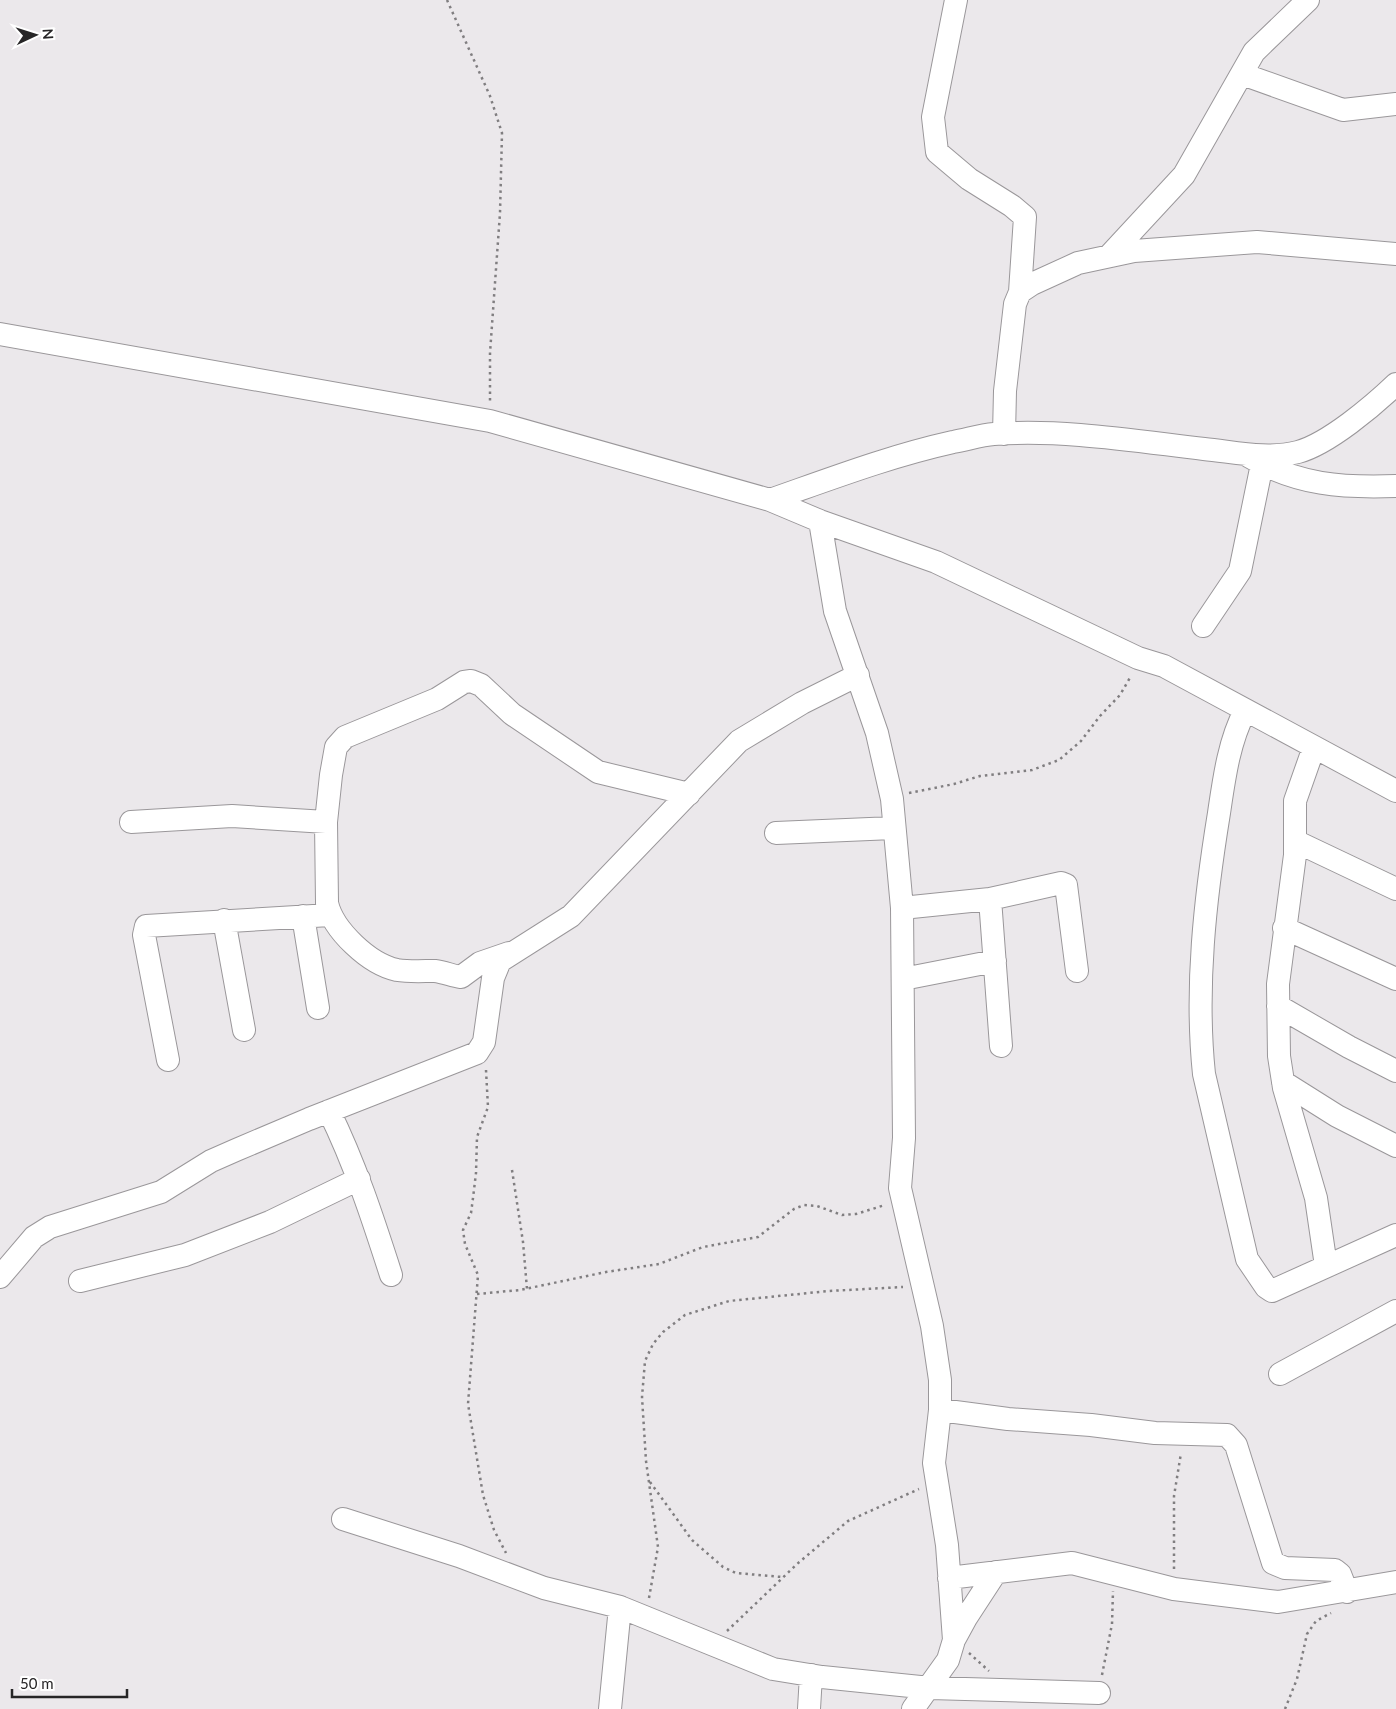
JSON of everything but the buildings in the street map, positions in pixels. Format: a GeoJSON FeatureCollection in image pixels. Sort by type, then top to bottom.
{"type":"FeatureCollection","features":[{"type":"Feature","properties":{"kind":"street"},"geometry":{"type":"LineString","coordinates":[[956,0],[933,117],[937,152],[969,179],[1025,217],[1020,292],[1015,304],[1005,391],[1004,434]]}},
{"type":"Feature","properties":{"kind":"street"},"geometry":{"type":"LineString","coordinates":[[1109,256],[1184,175],[1254,52],[1308,0]]}},
{"type":"Feature","properties":{"kind":"street"},"geometry":{"type":"LineString","coordinates":[[1242,74],[1344,110],[1396,104]]}},
{"type":"Feature","properties":{"kind":"street"},"geometry":{"type":"LineString","coordinates":[[1020,292],[1032,284],[1078,263],[1134,251],[1257,242],[1396,254]]}},
{"type":"Feature","properties":{"kind":"street"},"geometry":{"type":"LineString","coordinates":[[0,334],[490,421],[770,500],[820,521],[936,562],[1138,658],[1164,666],[1396,791]]}},
{"type":"Feature","properties":{"kind":"street"},"geometry":{"type":"LineString","coordinates":[[770,500],[927,448],[992,434],[1084,436],[1254,459],[1286,455],[1316,445],[1336,433],[1396,384]]}},
{"type":"Feature","properties":{"kind":"street"},"geometry":{"type":"LineString","coordinates":[[1254,459],[1288,476],[1310,482],[1349,488],[1396,486]]}},
{"type":"Feature","properties":{"kind":"street"},"geometry":{"type":"LineString","coordinates":[[1203,626],[1240,571],[1254,459]]}},
{"type":"Feature","properties":{"kind":"street"},"geometry":{"type":"LineString","coordinates":[[820,521],[835,611],[877,733],[892,800],[893,828],[902,908],[904,1138],[899,1177],[940,1380],[940,1410],[934,1464],[947,1545],[955,1638]]}},
{"type":"Feature","properties":{"kind":"street"},"geometry":{"type":"LineString","coordinates":[[689,794],[598,772],[512,714],[481,685],[471,681],[464,682],[437,699],[345,737],[333,754],[326,822],[327,903],[330,914],[336,926],[364,951],[384,965],[398,970],[438,972],[462,976],[480,963],[513,952],[541,937],[571,916],[740,742],[755,730],[858,675]]}},
{"type":"Feature","properties":{"kind":"street"},"geometry":{"type":"LineString","coordinates":[[1245,710],[1236,727],[1222,794],[1210,869],[1201,970],[1204,1074],[1250,1265],[1266,1287],[1272,1291],[1396,1235]]}},
{"type":"Feature","properties":{"kind":"street"},"geometry":{"type":"LineString","coordinates":[[1314,747],[1295,801],[1295,855],[1278,984],[1279,1056],[1283,1082],[1316,1198],[1326,1266]]}},
{"type":"Feature","properties":{"kind":"street"},"geometry":{"type":"LineString","coordinates":[[131,822],[232,816],[326,822]]}},
{"type":"Feature","properties":{"kind":"street"},"geometry":{"type":"LineString","coordinates":[[776,833],[893,828]]}},
{"type":"Feature","properties":{"kind":"street"},"geometry":{"type":"LineString","coordinates":[[1295,841],[1396,889]]}},
{"type":"Feature","properties":{"kind":"street"},"geometry":{"type":"LineString","coordinates":[[902,908],[990,898],[1060,883],[1066,885],[1077,971]]}},
{"type":"Feature","properties":{"kind":"street"},"geometry":{"type":"LineString","coordinates":[[990,898],[1001,1046]]}},
{"type":"Feature","properties":{"kind":"street"},"geometry":{"type":"LineString","coordinates":[[168,1060],[144,935],[146,926],[330,914]]}},
{"type":"Feature","properties":{"kind":"street"},"geometry":{"type":"LineString","coordinates":[[303,916],[318,1008]]}},
{"type":"Feature","properties":{"kind":"street"},"geometry":{"type":"LineString","coordinates":[[224,920],[244,1030]]}},
{"type":"Feature","properties":{"kind":"street"},"geometry":{"type":"LineString","coordinates":[[1284,928],[1396,979]]}},
{"type":"Feature","properties":{"kind":"street"},"geometry":{"type":"LineString","coordinates":[[0,1277],[34,1237],[50,1227],[161,1192],[211,1162],[329,1111],[472,1056],[483,1046],[496,968],[513,952]]}},
{"type":"Feature","properties":{"kind":"street"},"geometry":{"type":"LineString","coordinates":[[903,979],[995,961]]}},
{"type":"Feature","properties":{"kind":"street"},"geometry":{"type":"LineString","coordinates":[[1278,1006],[1349,1047],[1396,1071]]}},
{"type":"Feature","properties":{"kind":"street"},"geometry":{"type":"LineString","coordinates":[[1283,1082],[1337,1116],[1396,1146]]}},
{"type":"Feature","properties":{"kind":"street"},"geometry":{"type":"LineString","coordinates":[[329,1111],[359,1179],[391,1275]]}},
{"type":"Feature","properties":{"kind":"street"},"geometry":{"type":"LineString","coordinates":[[80,1281],[186,1255],[270,1222],[359,1179]]}},
{"type":"Feature","properties":{"kind":"street"},"geometry":{"type":"LineString","coordinates":[[1280,1374],[1396,1311]]}},
{"type":"Feature","properties":{"kind":"street"},"geometry":{"type":"LineString","coordinates":[[940,1410],[1008,1419],[1091,1425],[1130,1431],[1184,1434],[1222,1433],[1230,1436],[1236,1445],[1273,1563],[1285,1568],[1335,1570],[1340,1574],[1347,1592]]}},
{"type":"Feature","properties":{"kind":"street"},"geometry":{"type":"LineString","coordinates":[[343,1519],[424,1544],[544,1588],[620,1607],[773,1668],[811,1675],[930,1688],[1099,1693]]}},
{"type":"Feature","properties":{"kind":"street"},"geometry":{"type":"LineString","coordinates":[[949,1578],[1072,1563],[1174,1589],[1278,1602],[1347,1592],[1396,1582]]}},
{"type":"Feature","properties":{"kind":"street"},"geometry":{"type":"LineString","coordinates":[[913,1709],[930,1688],[948,1660],[955,1638],[996,1572]]}},
{"type":"Feature","properties":{"kind":"street"},"geometry":{"type":"LineString","coordinates":[[610,1709],[620,1607]]}},
{"type":"Feature","properties":{"kind":"street"},"geometry":{"type":"LineString","coordinates":[[809,1709],[811,1675]]}},
{"type":"Feature","properties":{"kind":"path"},"geometry":{"type":"LineString","coordinates":[[447,0],[490,96],[502,133],[500,213],[490,353],[490,421]]}},
{"type":"Feature","properties":{"kind":"path"},"geometry":{"type":"LineString","coordinates":[[892,800],[916,790],[954,784],[980,776],[1032,770],[1059,760],[1081,741],[1100,716],[1120,695],[1129,682],[1138,658]]}},
{"type":"Feature","properties":{"kind":"path"},"geometry":{"type":"LineString","coordinates":[[483,1046],[488,1107],[477,1138],[476,1173],[471,1213],[463,1230],[465,1244],[478,1275],[468,1404],[483,1495],[494,1530],[519,1578]]}},
{"type":"Feature","properties":{"kind":"path"},"geometry":{"type":"LineString","coordinates":[[512,1170],[523,1242],[527,1289]]}},
{"type":"Feature","properties":{"kind":"path"},"geometry":{"type":"LineString","coordinates":[[477,1294],[527,1289],[606,1272],[659,1264],[703,1247],[758,1237],[794,1209],[804,1206],[817,1206],[842,1215],[856,1214],[902,1198]]}},
{"type":"Feature","properties":{"kind":"path"},"geometry":{"type":"LineString","coordinates":[[646,1617],[658,1546],[649,1480],[642,1397],[645,1361],[653,1344],[663,1332],[685,1316],[729,1301],[829,1291],[922,1286]]}},
{"type":"Feature","properties":{"kind":"path"},"geometry":{"type":"LineString","coordinates":[[1174,1589],[1172,1534],[1174,1496],[1184,1434]]}},
{"type":"Feature","properties":{"kind":"path"},"geometry":{"type":"LineString","coordinates":[[649,1480],[692,1540],[723,1566],[736,1573],[782,1577]]}},
{"type":"Feature","properties":{"kind":"path"},"geometry":{"type":"LineString","coordinates":[[715,1645],[736,1620],[782,1577],[848,1521],[936,1482]]}},
{"type":"Feature","properties":{"kind":"path"},"geometry":{"type":"LineString","coordinates":[[1099,1693],[1112,1624],[1114,1575]]}},
{"type":"Feature","properties":{"kind":"path"},"geometry":{"type":"LineString","coordinates":[[1285,1709],[1297,1679],[1307,1634],[1316,1621],[1331,1612]]}},
{"type":"Feature","properties":{"kind":"path"},"geometry":{"type":"LineString","coordinates":[[955,1638],[982,1667],[994,1674]]}}]}
